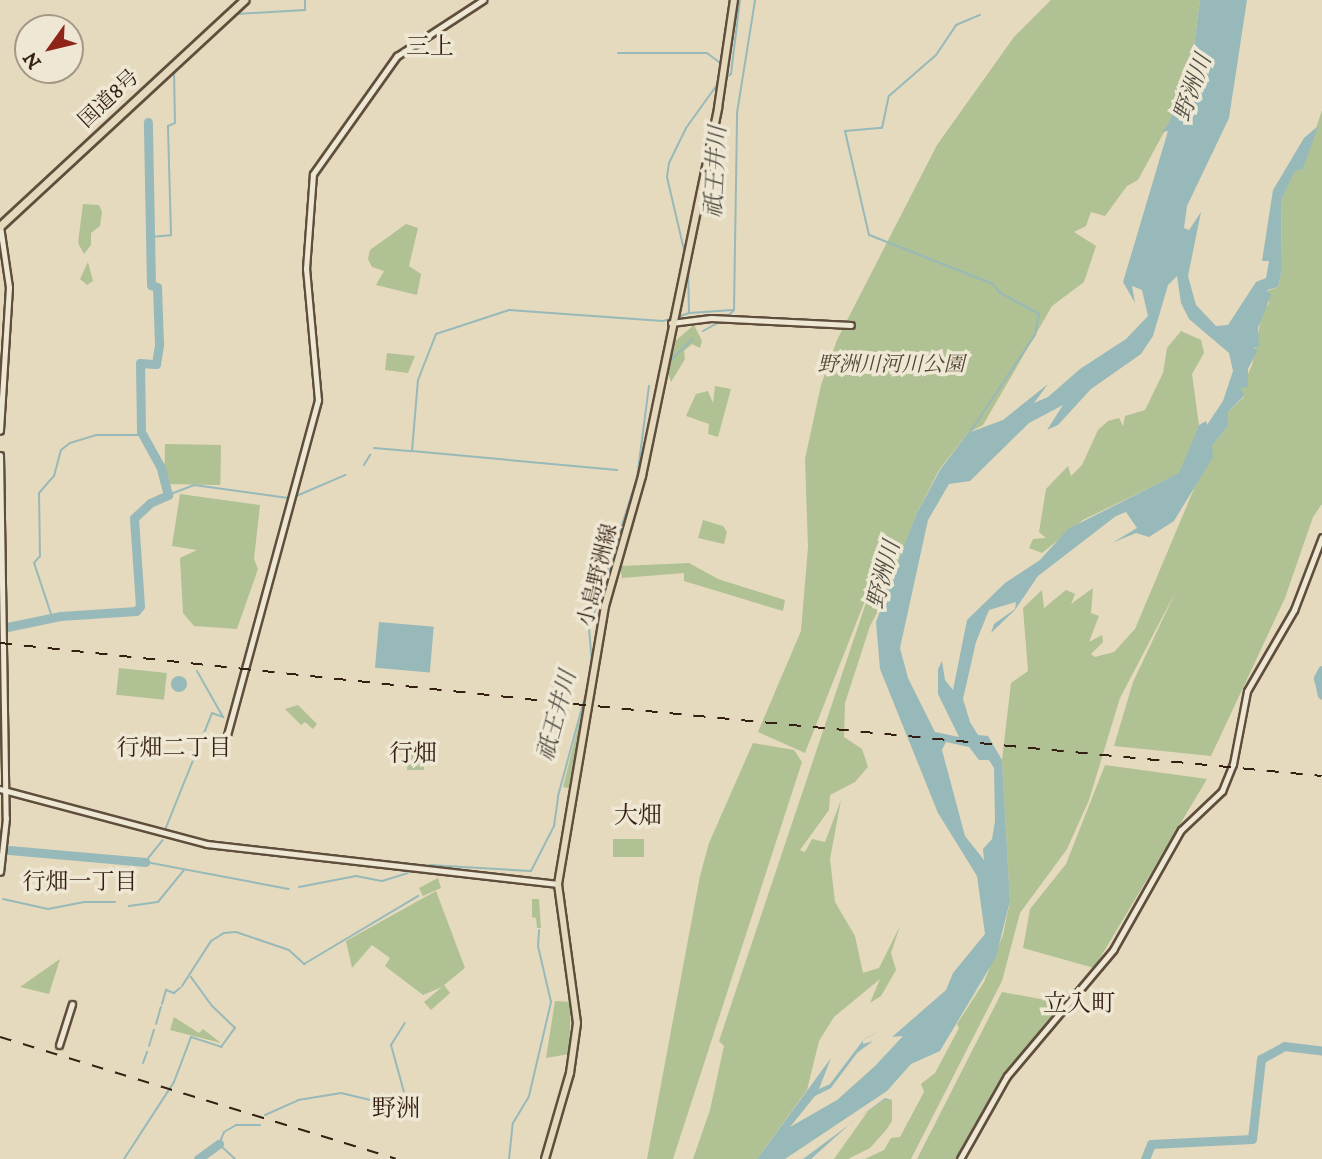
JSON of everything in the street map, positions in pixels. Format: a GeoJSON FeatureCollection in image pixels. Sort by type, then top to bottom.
{"type":"FeatureCollection","features":[{"type":"Feature","properties":{"kind":"highway","name":"国道8号"},"geometry":{"type":"LineString","coordinates":[[0,226],[244,0]]}},
{"type":"Feature","properties":{"kind":"main road","name":"小島野洲線"},"geometry":{"type":"LineString","coordinates":[[545,1159],[570,1073],[577,1030],[558,884],[605,606],[642,476],[671,323],[718,108],[734,0]]}},
{"type":"Feature","properties":{"kind":"street"},"geometry":{"type":"LineString","coordinates":[[227,735],[316,410],[318,367],[305,246],[313,174],[397,56],[483,0]]}},
{"type":"Feature","properties":{"kind":"street"},"geometry":{"type":"LineString","coordinates":[[0,226],[9,287],[0,430]]}},
{"type":"Feature","properties":{"kind":"street"},"geometry":{"type":"LineString","coordinates":[[671,323],[732,318],[851,325]]}},
{"type":"Feature","properties":{"kind":"street"},"geometry":{"type":"LineString","coordinates":[[0,455],[3,790],[0,872]]}},
{"type":"Feature","properties":{"kind":"street"},"geometry":{"type":"LineString","coordinates":[[960,1159],[1007,1076],[1113,950],[1181,830],[1222,791],[1233,764],[1247,691],[1294,610],[1322,537]]}},
{"type":"Feature","properties":{"kind":"street"},"geometry":{"type":"LineString","coordinates":[[3,790],[207,844],[558,884]]}},
{"type":"Feature","properties":{"kind":"street"},"geometry":{"type":"LineString","coordinates":[[59,1045],[72,1004]]}},
{"type":"Feature","properties":{"kind":"green space","name":"野洲川河川公園"},"geometry":{"type":"Polygon","coordinates":[[[1051,0],[1200,0],[1189,83],[1184,78],[1169,123],[1138,180],[1127,186],[1105,216],[1091,212],[1086,226],[1074,232],[1096,246],[1084,282],[1052,306],[983,425],[968,433],[939,470],[916,515],[890,588],[870,626],[845,703],[844,737],[862,749],[868,767],[855,782],[830,795],[829,810],[800,850],[805,852],[812,839],[825,842],[841,800],[830,859],[835,902],[855,936],[863,973],[879,968],[900,926],[891,953],[896,970],[881,996],[870,1003],[880,979],[834,1017],[819,1041],[807,1090],[757,1159],[693,1159],[710,1110],[724,1046],[719,1041],[877,570],[805,753],[758,732],[801,631],[808,547],[805,459],[821,385],[837,340],[937,145],[1014,37],[1051,0]]]}},
{"type":"Feature","properties":{"kind":"green space"},"geometry":{"type":"Polygon","coordinates":[[[1322,110],[1322,504],[1313,517],[1285,598],[1211,756],[1114,746],[1133,682],[1176,591],[1120,698],[1089,800],[1067,849],[1020,913],[1002,981],[911,1159],[865,1159],[884,1150],[891,1138],[900,1137],[924,1092],[921,1084],[935,1073],[959,1028],[957,1024],[984,982],[1003,935],[1010,901],[1002,760],[1011,683],[1028,671],[1023,608],[1042,590],[1044,608],[1066,590],[1075,594],[1071,604],[1093,588],[1091,613],[1099,616],[1089,642],[1102,635],[1103,642],[1091,654],[1095,657],[1114,652],[1135,629],[1212,446],[1227,427],[1227,413],[1244,397],[1241,389],[1252,365],[1263,308],[1269,304],[1267,291],[1278,287],[1282,270],[1281,201],[1295,170],[1303,169],[1322,110]]]}},
{"type":"Feature","properties":{"kind":"green space"},"geometry":{"type":"Polygon","coordinates":[[[83,204],[99,205],[102,212],[100,226],[91,233],[91,245],[84,254],[78,243],[83,204]]]}},
{"type":"Feature","properties":{"kind":"green space"},"geometry":{"type":"Polygon","coordinates":[[[406,224],[418,228],[409,266],[421,274],[417,295],[376,285],[384,271],[372,267],[368,259],[370,250],[406,224]]]}},
{"type":"Feature","properties":{"kind":"green space"},"geometry":{"type":"Polygon","coordinates":[[[88,262],[93,281],[87,285],[80,279],[88,262]]]}},
{"type":"Feature","properties":{"kind":"green space"},"geometry":{"type":"Polygon","coordinates":[[[694,325],[702,341],[700,348],[692,344],[684,351],[685,359],[671,382],[666,367],[674,342],[694,325]]]}},
{"type":"Feature","properties":{"kind":"green space"},"geometry":{"type":"Polygon","coordinates":[[[1181,331],[1201,340],[1204,353],[1192,374],[1199,425],[1180,473],[1083,520],[1042,553],[1029,548],[1033,539],[1046,538],[1039,532],[1046,489],[1068,466],[1071,476],[1082,465],[1098,430],[1108,421],[1119,418],[1123,426],[1125,416],[1145,410],[1163,373],[1167,348],[1181,331]]]}},
{"type":"Feature","properties":{"kind":"green space"},"geometry":{"type":"Polygon","coordinates":[[[387,353],[415,356],[408,373],[385,370],[387,353]]]}},
{"type":"Feature","properties":{"kind":"green space"},"geometry":{"type":"Polygon","coordinates":[[[715,386],[731,389],[718,437],[708,434],[709,424],[686,416],[696,394],[708,391],[713,403],[715,386]]]}},
{"type":"Feature","properties":{"kind":"green space"},"geometry":{"type":"Polygon","coordinates":[[[165,444],[221,445],[220,485],[164,484],[165,444]]]}},
{"type":"Feature","properties":{"kind":"green space"},"geometry":{"type":"Polygon","coordinates":[[[180,494],[260,505],[254,559],[258,569],[237,629],[194,626],[183,613],[180,558],[197,550],[172,546],[180,494]]]}},
{"type":"Feature","properties":{"kind":"green space"},"geometry":{"type":"Polygon","coordinates":[[[703,520],[723,526],[727,532],[724,544],[698,538],[703,520]]]}},
{"type":"Feature","properties":{"kind":"green space"},"geometry":{"type":"Polygon","coordinates":[[[689,563],[718,579],[785,600],[783,611],[684,581],[684,573],[622,578],[620,566],[689,563]]]}},
{"type":"Feature","properties":{"kind":"green space"},"geometry":{"type":"Polygon","coordinates":[[[119,668],[167,673],[164,700],[116,695],[119,668]]]}},
{"type":"Feature","properties":{"kind":"green space"},"geometry":{"type":"Polygon","coordinates":[[[298,705],[317,724],[313,729],[305,722],[301,725],[285,709],[298,705]]]}},
{"type":"Feature","properties":{"kind":"green space"},"geometry":{"type":"Polygon","coordinates":[[[581,715],[587,718],[572,789],[563,787],[581,715]]]}},
{"type":"Feature","properties":{"kind":"green space"},"geometry":{"type":"Polygon","coordinates":[[[410,743],[424,744],[424,770],[407,770],[410,743]]]}},
{"type":"Feature","properties":{"kind":"green space"},"geometry":{"type":"Polygon","coordinates":[[[753,743],[794,750],[802,762],[673,1159],[647,1159],[700,876],[709,843],[753,743]]]}},
{"type":"Feature","properties":{"kind":"green space"},"geometry":{"type":"Polygon","coordinates":[[[1105,765],[1207,779],[1094,968],[1023,948],[1030,909],[1066,864],[1105,765]]]}},
{"type":"Feature","properties":{"kind":"green space"},"geometry":{"type":"Polygon","coordinates":[[[613,839],[644,839],[644,857],[613,857],[613,839]]]}},
{"type":"Feature","properties":{"kind":"green space"},"geometry":{"type":"Polygon","coordinates":[[[438,878],[441,888],[423,896],[419,888],[438,878]]]}},
{"type":"Feature","properties":{"kind":"green space"},"geometry":{"type":"Polygon","coordinates":[[[436,891],[465,968],[444,985],[450,993],[431,1010],[424,1002],[442,987],[423,995],[385,966],[390,958],[372,945],[352,968],[346,941],[436,891]]]}},
{"type":"Feature","properties":{"kind":"green space"},"geometry":{"type":"Polygon","coordinates":[[[532,899],[539,899],[541,928],[537,928],[536,918],[532,917],[532,899]]]}},
{"type":"Feature","properties":{"kind":"green space"},"geometry":{"type":"Polygon","coordinates":[[[60,959],[49,994],[20,987],[60,959]]]}},
{"type":"Feature","properties":{"kind":"green space"},"geometry":{"type":"Polygon","coordinates":[[[1002,992],[1062,1003],[1007,1074],[959,1159],[917,1159],[1002,992]]]}},
{"type":"Feature","properties":{"kind":"green space"},"geometry":{"type":"Polygon","coordinates":[[[555,1001],[571,1002],[569,1054],[546,1058],[555,1001]]]}},
{"type":"Feature","properties":{"kind":"green space"},"geometry":{"type":"Polygon","coordinates":[[[174,1017],[199,1033],[203,1029],[221,1043],[170,1030],[174,1017]]]}},
{"type":"Feature","properties":{"kind":"green space"},"geometry":{"type":"Polygon","coordinates":[[[884,1100],[892,1100],[892,1121],[886,1130],[870,1148],[848,1159],[834,1159],[868,1111],[884,1100]]]}},
{"type":"Feature","properties":{"kind":"water","name":"野洲川"},"geometry":{"type":"Polygon","coordinates":[[[1200,0],[1247,0],[1229,118],[1187,206],[1184,228],[1189,230],[1201,212],[1188,276],[1196,305],[1216,326],[1228,325],[1256,282],[1266,278],[1269,261],[1262,261],[1273,190],[1304,138],[1318,126],[1303,169],[1295,171],[1281,201],[1282,270],[1278,287],[1267,290],[1271,295],[1258,328],[1259,347],[1254,347],[1257,351],[1248,369],[1248,387],[1241,388],[1244,396],[1228,412],[1227,427],[1212,446],[1213,457],[1174,521],[1149,537],[1136,533],[1112,543],[1137,528],[1126,512],[1116,516],[1038,576],[1015,610],[991,633],[994,624],[1015,609],[1016,602],[989,610],[976,642],[963,699],[970,722],[978,735],[988,736],[1002,760],[1010,901],[996,957],[940,1051],[911,1064],[887,1091],[785,1159],[757,1159],[831,1058],[819,1089],[830,1084],[863,1040],[863,1044],[873,1041],[857,1053],[831,1088],[815,1096],[790,1127],[837,1100],[875,1066],[903,1036],[892,1037],[946,990],[953,973],[985,934],[977,876],[938,813],[880,669],[876,622],[916,515],[940,470],[968,433],[1003,420],[1048,384],[1034,403],[1048,397],[1080,369],[1126,339],[1148,316],[1142,290],[1132,286],[1135,303],[1123,282],[1168,131],[1162,132],[1169,123],[1184,74],[1189,83],[1200,0]],[[1177,276],[1168,285],[1153,336],[1141,354],[1091,389],[1058,425],[1047,430],[1063,405],[1029,423],[970,481],[949,484],[928,520],[900,648],[908,678],[935,732],[959,737],[938,694],[938,669],[942,661],[945,680],[953,690],[967,620],[1005,583],[1040,560],[1068,529],[1179,473],[1199,425],[1206,421],[1207,425],[1223,401],[1233,371],[1229,353],[1189,319],[1181,303],[1177,276]],[[946,742],[942,750],[965,836],[984,860],[983,849],[992,839],[995,821],[994,768],[989,760],[979,760],[969,747],[946,742]]]}},
{"type":"Feature","properties":{"kind":"water"},"geometry":{"type":"Polygon","coordinates":[[[379,622],[434,627],[430,673],[375,668],[379,622]]]}},
{"type":"Feature","properties":{"kind":"water"},"geometry":{"type":"Polygon","coordinates":[[[176,676],[182,676],[187,684],[185,690],[176,692],[171,687],[171,681],[176,676]]]}},
{"type":"Feature","properties":{"kind":"water"},"geometry":{"type":"Polygon","coordinates":[[[849,1125],[811,1159],[803,1159],[849,1125]]]}},
{"type":"Feature","properties":{"kind":"waterway"},"geometry":{"type":"LineString","coordinates":[[150,237],[171,235],[168,126],[175,123],[174,71],[237,14],[305,10],[305,0]]}},
{"type":"Feature","properties":{"kind":"waterway"},"geometry":{"type":"LineString","coordinates":[[724,79],[731,74],[740,0]]}},
{"type":"Feature","properties":{"kind":"waterway","name":"祇王井川"},"geometry":{"type":"LineString","coordinates":[[728,316],[734,310],[737,113],[755,0]]}},
{"type":"Feature","properties":{"kind":"waterway"},"geometry":{"type":"LineString","coordinates":[[970,432],[1035,335],[1039,314],[999,292],[993,284],[869,235],[845,131],[882,128],[889,96],[936,55],[956,25],[980,15]]}},
{"type":"Feature","properties":{"kind":"waterway"},"geometry":{"type":"LineString","coordinates":[[618,53],[707,53],[723,65]]}},
{"type":"Feature","properties":{"kind":"waterway"},"geometry":{"type":"LineString","coordinates":[[685,254],[667,177],[669,163],[686,128],[719,82]]}},
{"type":"Feature","properties":{"kind":"waterway"},"geometry":{"type":"LineString","coordinates":[[7,627],[60,616],[136,611],[140,606],[134,518],[150,503],[168,495],[160,466],[141,432],[140,363],[156,364],[159,344],[157,287],[151,285],[148,122]]}},
{"type":"Feature","properties":{"kind":"waterway"},"geometry":{"type":"LineString","coordinates":[[374,448],[412,451],[418,380],[436,334],[509,310],[663,321],[678,317],[689,313],[688,266]]}},
{"type":"Feature","properties":{"kind":"waterway"},"geometry":{"type":"LineString","coordinates":[[689,313],[733,310]]}},
{"type":"Feature","properties":{"kind":"waterway","name":"祇王井川"},"geometry":{"type":"LineString","coordinates":[[703,331],[721,321]]}},
{"type":"Feature","properties":{"kind":"waterway","name":"祇王井川"},"geometry":{"type":"LineString","coordinates":[[670,361],[693,339]]}},
{"type":"Feature","properties":{"kind":"waterway","name":"祇王井川"},"geometry":{"type":"LineString","coordinates":[[592,663],[589,629],[637,478],[649,386]]}},
{"type":"Feature","properties":{"kind":"waterway"},"geometry":{"type":"LineString","coordinates":[[52,617],[34,563],[40,556],[39,493],[54,476],[61,450],[70,443],[96,435],[142,435]]}},
{"type":"Feature","properties":{"kind":"waterway"},"geometry":{"type":"LineString","coordinates":[[412,451],[617,470]]}},
{"type":"Feature","properties":{"kind":"waterway"},"geometry":{"type":"LineString","coordinates":[[364,465],[370,455]]}},
{"type":"Feature","properties":{"kind":"waterway"},"geometry":{"type":"LineString","coordinates":[[294,497],[345,475]]}},
{"type":"Feature","properties":{"kind":"waterway"},"geometry":{"type":"LineString","coordinates":[[168,495],[194,485],[288,498]]}},
{"type":"Feature","properties":{"kind":"waterway"},"geometry":{"type":"LineString","coordinates":[[1322,670],[1318,678],[1322,695]]}},
{"type":"Feature","properties":{"kind":"waterway"},"geometry":{"type":"LineString","coordinates":[[165,830],[212,713],[223,717],[197,671]]}},
{"type":"Feature","properties":{"kind":"waterway","name":"祇王井川"},"geometry":{"type":"LineString","coordinates":[[429,865],[531,871],[554,826],[558,796],[589,682]]}},
{"type":"Feature","properties":{"kind":"waterway"},"geometry":{"type":"LineString","coordinates":[[145,862],[163,840]]}},
{"type":"Feature","properties":{"kind":"waterway","name":"祇王井川"},"geometry":{"type":"LineString","coordinates":[[9,850],[145,862]]}},
{"type":"Feature","properties":{"kind":"waterway","name":"祇王井川"},"geometry":{"type":"LineString","coordinates":[[151,863],[289,889]]}},
{"type":"Feature","properties":{"kind":"waterway"},"geometry":{"type":"LineString","coordinates":[[129,906],[158,902],[184,870]]}},
{"type":"Feature","properties":{"kind":"waterway","name":"祇王井川"},"geometry":{"type":"LineString","coordinates":[[299,887],[356,876],[382,881],[408,873]]}},
{"type":"Feature","properties":{"kind":"waterway"},"geometry":{"type":"LineString","coordinates":[[182,986],[211,941],[224,933],[236,932],[289,950],[304,964],[418,896]]}},
{"type":"Feature","properties":{"kind":"waterway"},"geometry":{"type":"LineString","coordinates":[[3,899],[48,909],[84,902],[115,902]]}},
{"type":"Feature","properties":{"kind":"waterway"},"geometry":{"type":"LineString","coordinates":[[509,1159],[513,1123],[529,1096],[551,1002],[538,946],[539,930]]}},
{"type":"Feature","properties":{"kind":"waterway"},"geometry":{"type":"LineString","coordinates":[[124,1159],[174,1082],[191,1037],[221,1047],[235,1028],[212,1006],[191,977]]}},
{"type":"Feature","properties":{"kind":"waterway"},"geometry":{"type":"LineString","coordinates":[[162,1004],[166,990],[174,993],[180,988]]}},
{"type":"Feature","properties":{"kind":"waterway"},"geometry":{"type":"LineString","coordinates":[[156,1024],[161,1007]]}},
{"type":"Feature","properties":{"kind":"waterway"},"geometry":{"type":"LineString","coordinates":[[404,1092],[391,1045],[405,1023]]}},
{"type":"Feature","properties":{"kind":"waterway"},"geometry":{"type":"LineString","coordinates":[[149,1046],[154,1030]]}},
{"type":"Feature","properties":{"kind":"waterway"},"geometry":{"type":"LineString","coordinates":[[1145,1159],[1151,1144],[1252,1139],[1261,1059],[1284,1046],[1322,1051]]}},
{"type":"Feature","properties":{"kind":"waterway"},"geometry":{"type":"LineString","coordinates":[[143,1063],[147,1052]]}},
{"type":"Feature","properties":{"kind":"waterway"},"geometry":{"type":"LineString","coordinates":[[265,1115],[298,1100],[341,1093],[383,1103]]}},
{"type":"Feature","properties":{"kind":"waterway"},"geometry":{"type":"LineString","coordinates":[[235,1159],[219,1144],[224,1132],[236,1125],[260,1125]]}},
{"type":"Feature","properties":{"kind":"waterway"},"geometry":{"type":"LineString","coordinates":[[198,1159],[219,1144]]}},
{"type":"Feature","properties":{"kind":"railway"},"geometry":{"type":"LineString","coordinates":[[0,643],[574,704],[1322,776]]}},
{"type":"Feature","properties":{"kind":"railway"},"geometry":{"type":"LineString","coordinates":[[0,1037],[396,1159]]}},
{"type":"Feature","properties":{"kind":"district","name":"三上"},"geometry":{"type":"Point","coordinates":[430,48]}},
{"type":"Feature","properties":{"kind":"district","name":"行畑二丁目"},"geometry":{"type":"Point","coordinates":[174,749]}},
{"type":"Feature","properties":{"kind":"district","name":"行畑"},"geometry":{"type":"Point","coordinates":[413,755]}},
{"type":"Feature","properties":{"kind":"district","name":"大畑"},"geometry":{"type":"Point","coordinates":[638,817]}},
{"type":"Feature","properties":{"kind":"district","name":"行畑一丁目"},"geometry":{"type":"Point","coordinates":[80,883]}},
{"type":"Feature","properties":{"kind":"district","name":"立入町"},"geometry":{"type":"Point","coordinates":[1079,1005]}},
{"type":"Feature","properties":{"kind":"district","name":"野洲"},"geometry":{"type":"Point","coordinates":[396,1110]}}]}
